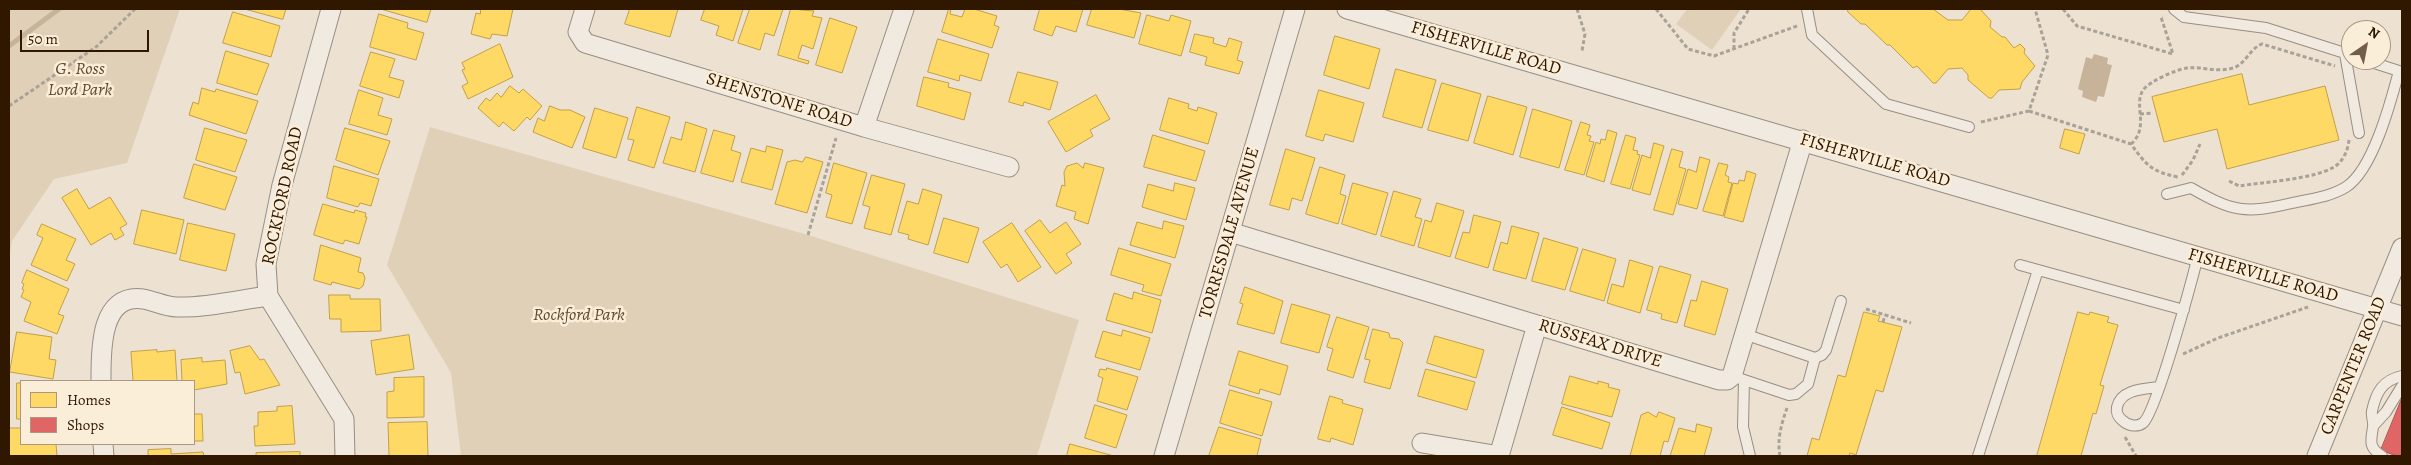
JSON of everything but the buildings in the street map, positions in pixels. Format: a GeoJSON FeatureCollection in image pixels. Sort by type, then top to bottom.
{"type":"FeatureCollection","features":[{"type":"Feature","properties":{"kind":"street","name":"ROCKFORD ROAD"},"geometry":{"type":"LineString","coordinates":[[331,9],[282,185],[266,264],[268,296],[344,419],[346,456]]}},
{"type":"Feature","properties":{"kind":"street","name":"SHENSTONE ROAD"},"geometry":{"type":"LineString","coordinates":[[585,9],[578,32],[585,44],[864,127],[1009,167]]}},
{"type":"Feature","properties":{"kind":"street"},"geometry":{"type":"LineString","coordinates":[[864,127],[904,9]]}},
{"type":"Feature","properties":{"kind":"street","name":"TORRESDALE AVENUE"},"geometry":{"type":"LineString","coordinates":[[1164,456],[1295,9]]}},
{"type":"Feature","properties":{"kind":"street","name":"FISHERVILLE ROAD"},"geometry":{"type":"LineString","coordinates":[[1347,9],[1803,140],[2402,316]]}},
{"type":"Feature","properties":{"kind":"street"},"geometry":{"type":"LineString","coordinates":[[1738,378],[1744,334],[1803,140]]}},
{"type":"Feature","properties":{"kind":"street","name":"RUSSFAX DRIVE"},"geometry":{"type":"LineString","coordinates":[[1230,232],[1720,380],[1738,378]]}},
{"type":"Feature","properties":{"kind":"street","name":"CARPENTER ROAD"},"geometry":{"type":"LineString","coordinates":[[2316,456],[2402,248]]}},
{"type":"Feature","properties":{"kind":"street"},"geometry":{"type":"LineString","coordinates":[[101,380],[102,334],[118,305],[126,301],[142,299],[176,307],[212,305],[268,296]]}},
{"type":"Feature","properties":{"kind":"street"},"geometry":{"type":"LineString","coordinates":[[1422,443],[1500,456],[1536,325]]}},
{"type":"Feature","properties":{"kind":"lane"},"geometry":{"type":"LineString","coordinates":[[1807,9],[1812,35],[1886,104],[1969,127]]}},
{"type":"Feature","properties":{"kind":"lane"},"geometry":{"type":"LineString","coordinates":[[2174,9],[2184,17],[2266,28],[2341,52]]}},
{"type":"Feature","properties":{"kind":"lane"},"geometry":{"type":"LineString","coordinates":[[2349,70],[2354,135]]}},
{"type":"Feature","properties":{"kind":"lane"},"geometry":{"type":"LineString","coordinates":[[2167,194],[2191,188],[2229,208],[2262,210],[2328,195],[2348,186],[2364,168],[2373,150],[2400,71]]}},
{"type":"Feature","properties":{"kind":"lane"},"geometry":{"type":"LineString","coordinates":[[2159,387],[2126,394],[2118,402],[2116,410],[2119,418],[2126,424],[2142,424],[2147,418],[2159,387],[2184,310],[2198,256]]}},
{"type":"Feature","properties":{"kind":"lane"},"geometry":{"type":"LineString","coordinates":[[2020,265],[2184,310]]}},
{"type":"Feature","properties":{"kind":"lane"},"geometry":{"type":"LineString","coordinates":[[1978,456],[2038,270]]}},
{"type":"Feature","properties":{"kind":"lane"},"geometry":{"type":"LineString","coordinates":[[1744,334],[1814,358],[1822,355],[1826,350],[1841,300]]}},
{"type":"Feature","properties":{"kind":"lane"},"geometry":{"type":"LineString","coordinates":[[1750,456],[1743,427],[1738,378],[1789,395],[1796,394],[1808,384],[1814,358]]}},
{"type":"Feature","properties":{"kind":"lane"},"geometry":{"type":"LineString","coordinates":[[2382,456],[2372,448],[2370,442],[2374,425],[2372,413],[2380,390],[2390,378],[2402,376]]}},
{"type":"Feature","properties":{"kind":"lane"},"geometry":{"type":"LineString","coordinates":[[2374,425],[2386,412],[2402,386]]}},
{"type":"Feature","properties":{"kind":"path"},"geometry":{"type":"LineString","coordinates":[[9,106],[96,47],[135,9]]}},
{"type":"Feature","properties":{"kind":"path"},"geometry":{"type":"LineString","coordinates":[[1577,9],[1585,34],[1582,51]]}},
{"type":"Feature","properties":{"kind":"path"},"geometry":{"type":"LineString","coordinates":[[1656,9],[1688,49],[1714,56],[1809,22]]}},
{"type":"Feature","properties":{"kind":"path"},"geometry":{"type":"LineString","coordinates":[[1734,49],[1734,32],[1749,9]]}},
{"type":"Feature","properties":{"kind":"path"},"geometry":{"type":"LineString","coordinates":[[2029,111],[2048,55],[2035,9]]}},
{"type":"Feature","properties":{"kind":"path"},"geometry":{"type":"LineString","coordinates":[[2063,9],[2077,26],[2173,54],[2161,18],[2184,17]]}},
{"type":"Feature","properties":{"kind":"path"},"geometry":{"type":"LineString","coordinates":[[2131,144],[2137,139],[2142,123],[2140,114],[2141,93],[2149,83],[2187,68],[2211,71],[2234,68],[2245,62],[2257,46],[2262,44],[2336,66],[2339,73]]}},
{"type":"Feature","properties":{"kind":"path"},"geometry":{"type":"LineString","coordinates":[[1969,127],[1991,118],[2029,111],[2131,144],[2141,158],[2157,172],[2179,177],[2191,188]]}},
{"type":"Feature","properties":{"kind":"path"},"geometry":{"type":"LineString","coordinates":[[2140,114],[2153,113]]}},
{"type":"Feature","properties":{"kind":"path"},"geometry":{"type":"LineString","coordinates":[[2228,181],[2239,186],[2322,173],[2336,166],[2344,156],[2354,135]]}},
{"type":"Feature","properties":{"kind":"path"},"geometry":{"type":"LineString","coordinates":[[808,236],[836,138]]}},
{"type":"Feature","properties":{"kind":"path"},"geometry":{"type":"LineString","coordinates":[[2179,177],[2185,173],[2200,144]]}},
{"type":"Feature","properties":{"kind":"path"},"geometry":{"type":"LineString","coordinates":[[2167,362],[2218,338],[2308,307]]}},
{"type":"Feature","properties":{"kind":"path"},"geometry":{"type":"LineString","coordinates":[[1866,309],[1911,323]]}},
{"type":"Feature","properties":{"kind":"path"},"geometry":{"type":"LineString","coordinates":[[1883,322],[1885,315]]}},
{"type":"Feature","properties":{"kind":"path"},"geometry":{"type":"LineString","coordinates":[[1780,456],[1779,436],[1787,408]]}},
{"type":"Feature","properties":{"kind":"green space","name":"G. Ross Lord Park"},"geometry":{"type":"Polygon","coordinates":[[[9,9],[180,9],[127,163],[54,179],[12,241],[9,258],[9,9]]]}},
{"type":"Feature","properties":{"kind":"green space"},"geometry":{"type":"Polygon","coordinates":[[[1687,9],[1741,9],[1712,50],[1676,24],[1687,9]]]}},
{"type":"Feature","properties":{"kind":"green space","name":"Rockford Park"},"geometry":{"type":"Polygon","coordinates":[[[430,127],[808,235],[1079,320],[1037,456],[461,456],[451,373],[387,265],[430,127]]]}},
{"type":"Feature","properties":{"kind":"shaded area"},"geometry":{"type":"Polygon","coordinates":[[[2094,54],[2108,58],[2107,64],[2112,65],[2104,97],[2098,96],[2096,102],[2082,97],[2083,91],[2078,89],[2086,57],[2092,59],[2094,54]]]}},
{"type":"Feature","properties":{"kind":"waterway"},"geometry":{"type":"LineString","coordinates":[[9,46],[59,9]]}}]}
